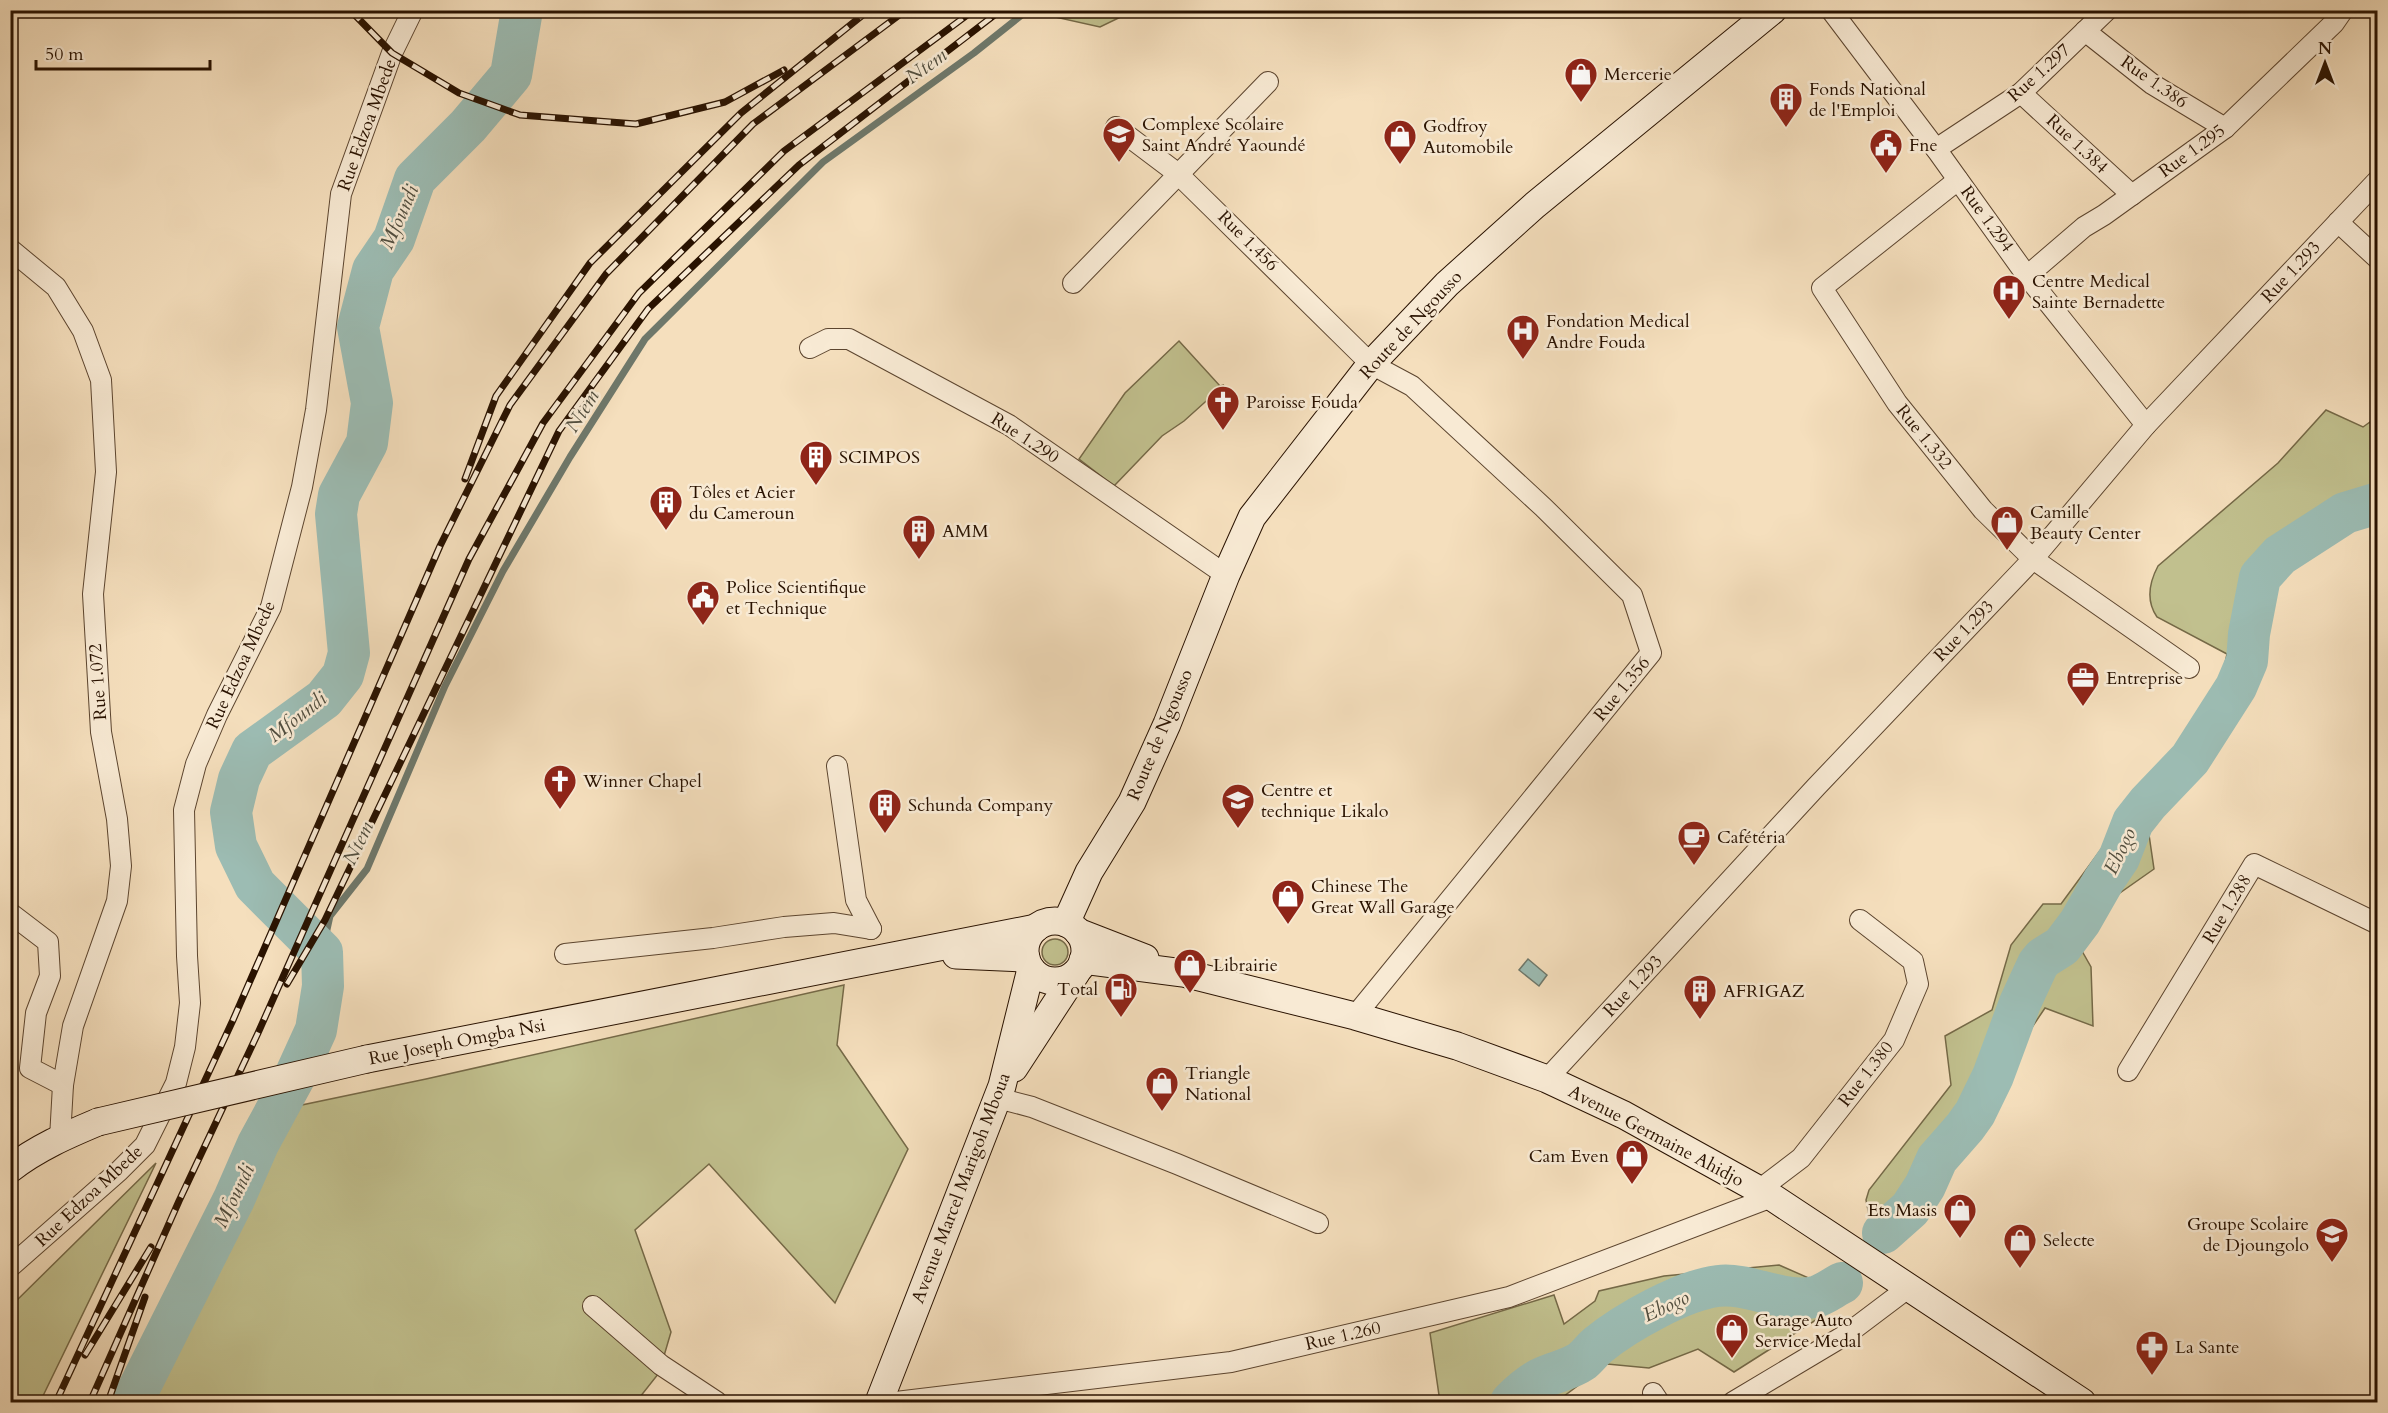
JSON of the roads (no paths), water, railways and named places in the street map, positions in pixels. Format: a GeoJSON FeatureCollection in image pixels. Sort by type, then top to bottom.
{"type":"FeatureCollection","features":[{"type":"Feature","properties":{"kind":"main road","name":"Route de Ngousso"},"geometry":{"type":"LineString","coordinates":[[1072,927],[1089,872],[1132,802],[1167,724],[1226,575],[1252,517],[1371,364],[1447,284],[1535,205],[1773,10]]}},
{"type":"Feature","properties":{"kind":"main road"},"geometry":{"type":"LineString","coordinates":[[916,953],[1036,928],[1056,921],[1072,927],[1085,945],[1079,967],[1000,1092]]}},
{"type":"Feature","properties":{"kind":"main road","name":"Avenue Germaine Ahidjo"},"geometry":{"type":"LineString","coordinates":[[1072,927],[1183,973],[1355,1016],[1457,1046],[1547,1079],[1624,1115],[1766,1194],[2082,1402]]}},
{"type":"Feature","properties":{"kind":"main road"},"geometry":{"type":"LineString","coordinates":[[1036,928],[1024,947],[1028,964],[1040,977],[1052,981],[1065,980],[1079,967]]}},
{"type":"Feature","properties":{"kind":"main road"},"geometry":{"type":"LineString","coordinates":[[916,953],[1028,964]]}},
{"type":"Feature","properties":{"kind":"main road","name":"Rue Joseph Omgba Nsi"},"geometry":{"type":"LineString","coordinates":[[10,1169],[24,1158],[60,1138],[98,1122],[367,1059],[916,953]]}},
{"type":"Feature","properties":{"kind":"main road","name":"Avenue Marcel Marigoh Mboua"},"geometry":{"type":"LineString","coordinates":[[879,1402],[1000,1092],[1028,964]]}},
{"type":"Feature","properties":{"kind":"main road","name":"Avenue Germaine Ahidjo"},"geometry":{"type":"LineString","coordinates":[[1079,967],[1183,973]]}},
{"type":"Feature","properties":{"kind":"street","name":"Rue Edzoa Mbede"},"geometry":{"type":"LineString","coordinates":[[10,1267],[119,1171],[145,1145],[176,1083],[185,1047],[190,1003],[184,810],[196,764],[217,715],[271,607],[302,487],[316,410],[341,194],[392,53],[413,10]]}},
{"type":"Feature","properties":{"kind":"street","name":"Rue 1.294"},"geometry":{"type":"LineString","coordinates":[[1831,10],[2028,276],[2146,425]]}},
{"type":"Feature","properties":{"kind":"street","name":"Rue 1.297"},"geometry":{"type":"LineString","coordinates":[[1936,149],[2021,93],[2107,10]]}},
{"type":"Feature","properties":{"kind":"street","name":"Rue 1.295"},"geometry":{"type":"LineString","coordinates":[[2028,276],[2084,227],[2225,128],[2334,23],[2343,10]]}},
{"type":"Feature","properties":{"kind":"street","name":"Rue 1.386"},"geometry":{"type":"LineString","coordinates":[[2085,31],[2152,84],[2225,128]]}},
{"type":"Feature","properties":{"kind":"street"},"geometry":{"type":"LineString","coordinates":[[1073,283],[1177,173],[1268,82]]}},
{"type":"Feature","properties":{"kind":"street","name":"Rue 1.384"},"geometry":{"type":"LineString","coordinates":[[2021,93],[2132,195]]}},
{"type":"Feature","properties":{"kind":"street","name":"Rue 1.456"},"geometry":{"type":"LineString","coordinates":[[1116,128],[1177,173],[1371,364]]}},
{"type":"Feature","properties":{"kind":"street","name":"Rue 1.332"},"geometry":{"type":"LineString","coordinates":[[1958,180],[1822,288],[1897,403],[1983,510],[2032,560],[2189,668]]}},
{"type":"Feature","properties":{"kind":"street","name":"Rue 1.293"},"geometry":{"type":"LineString","coordinates":[[1547,1079],[1816,787],[2032,560],[2146,425],[2378,180]]}},
{"type":"Feature","properties":{"kind":"street"},"geometry":{"type":"LineString","coordinates":[[2338,222],[2378,259]]}},
{"type":"Feature","properties":{"kind":"street","name":"Rue 1.072"},"geometry":{"type":"LineString","coordinates":[[10,249],[56,287],[83,331],[101,380],[106,472],[93,594],[101,732],[117,819],[121,866],[117,901],[73,1026],[63,1085],[60,1138]]}},
{"type":"Feature","properties":{"kind":"street","name":"Rue 1.290"},"geometry":{"type":"LineString","coordinates":[[810,348],[828,339],[849,339],[999,420],[1226,575]]}},
{"type":"Feature","properties":{"kind":"street","name":"Rue 1.356"},"geometry":{"type":"LineString","coordinates":[[1355,1016],[1651,653],[1632,595],[1543,507],[1413,386],[1371,364]]}},
{"type":"Feature","properties":{"kind":"street"},"geometry":{"type":"LineString","coordinates":[[565,954],[713,938],[784,927],[834,923],[871,929],[856,900],[837,766]]}},
{"type":"Feature","properties":{"kind":"street","name":"Rue 1.288"},"geometry":{"type":"LineString","coordinates":[[2128,1071],[2254,864],[2378,924]]}},
{"type":"Feature","properties":{"kind":"street"},"geometry":{"type":"LineString","coordinates":[[10,913],[48,942],[50,976],[36,1013],[30,1068],[63,1085]]}},
{"type":"Feature","properties":{"kind":"street","name":"Rue 1.380"},"geometry":{"type":"LineString","coordinates":[[1766,1194],[1802,1158],[1894,1040],[1918,984],[1913,961],[1860,920]]}},
{"type":"Feature","properties":{"kind":"street"},"geometry":{"type":"LineString","coordinates":[[1000,1092],[1318,1223]]}},
{"type":"Feature","properties":{"kind":"street","name":"Rue 1.260"},"geometry":{"type":"LineString","coordinates":[[896,1402],[1136,1375],[1243,1359],[1509,1297],[1766,1194]]}},
{"type":"Feature","properties":{"kind":"street"},"geometry":{"type":"LineString","coordinates":[[1733,1402],[1847,1334],[1908,1288]]}},
{"type":"Feature","properties":{"kind":"street"},"geometry":{"type":"LineString","coordinates":[[593,1306],[661,1365],[717,1402]]}},
{"type":"Feature","properties":{"kind":"water"},"geometry":{"type":"Polygon","coordinates":[[[1528,959],[1547,975],[1539,986],[1519,970],[1528,959]]]}},
{"type":"Feature","properties":{"kind":"waterway","name":"Mfoundi"},"geometry":{"type":"LineString","coordinates":[[132,1402],[316,1030],[323,986],[322,952],[255,885],[236,846],[231,812],[239,779],[252,751],[324,699],[343,675],[349,653],[336,514],[339,495],[367,443],[372,403],[358,327],[373,270],[394,239],[415,179],[468,126],[511,75],[522,10]]}},
{"type":"Feature","properties":{"kind":"waterway","name":"Ntem"},"geometry":{"type":"LineString","coordinates":[[322,952],[330,916],[367,869],[445,686],[503,571],[570,457],[645,339],[823,162],[974,53],[1028,10]]}},
{"type":"Feature","properties":{"kind":"waterway","name":"Ebogo"},"geometry":{"type":"LineString","coordinates":[[1883,1233],[1910,1209],[1925,1186],[1937,1159],[1975,1113],[1993,1076],[2020,1003],[2038,964],[2062,946],[2080,922],[2119,858],[2133,822],[2190,759],[2236,687],[2247,661],[2249,634],[2260,577],[2280,555],[2345,513],[2378,503]]}},
{"type":"Feature","properties":{"kind":"waterway","name":"Ebogo"},"geometry":{"type":"LineString","coordinates":[[1511,1402],[1540,1379],[1582,1361],[1598,1345],[1623,1327],[1688,1294],[1718,1286],[1730,1286],[1793,1298],[1806,1298],[1821,1295],[1842,1283]]}},
{"type":"Feature","properties":{"kind":"railway"},"geometry":{"type":"LineString","coordinates":[[350,10],[392,53],[459,93],[520,115],[636,124],[725,102],[784,70]]}},
{"type":"Feature","properties":{"kind":"railway"},"geometry":{"type":"LineString","coordinates":[[465,479],[496,396],[590,263],[741,113],[869,10]]}},
{"type":"Feature","properties":{"kind":"railway"},"geometry":{"type":"LineString","coordinates":[[56,1402],[233,1020],[440,546],[510,405],[606,274],[753,124],[906,10]]}},
{"type":"Feature","properties":{"kind":"railway"},"geometry":{"type":"LineString","coordinates":[[90,1402],[179,1201],[258,1033],[469,559],[543,423],[639,293],[784,151],[974,10]]}},
{"type":"Feature","properties":{"kind":"railway"},"geometry":{"type":"LineString","coordinates":[[287,984],[325,920],[559,431],[648,309],[799,165],[1001,10]]}},
{"type":"Feature","properties":{"kind":"railway"},"geometry":{"type":"LineString","coordinates":[[85,1355],[151,1247]]}},
{"type":"Feature","properties":{"kind":"railway"},"geometry":{"type":"LineString","coordinates":[[108,1402],[145,1297]]}},
{"type":"Feature","properties":{"kind":"place","name":"Mercerie"},"geometry":{"type":"Point","coordinates":[1581,103]}},
{"type":"Feature","properties":{"kind":"place","name":"Fonds National de l'Emploi"},"geometry":{"type":"Point","coordinates":[1786,128]}},
{"type":"Feature","properties":{"kind":"place","name":"Complexe Scolaire Saint André Yaoundé"},"geometry":{"type":"Point","coordinates":[1119,163]}},
{"type":"Feature","properties":{"kind":"place","name":"Godfroy Automobile"},"geometry":{"type":"Point","coordinates":[1400,165]}},
{"type":"Feature","properties":{"kind":"place","name":"Fne"},"geometry":{"type":"Point","coordinates":[1886,174]}},
{"type":"Feature","properties":{"kind":"place","name":"Centre Medical Sainte Bernadette"},"geometry":{"type":"Point","coordinates":[2009,320]}},
{"type":"Feature","properties":{"kind":"place","name":"Fondation Medical Andre Fouda"},"geometry":{"type":"Point","coordinates":[1523,360]}},
{"type":"Feature","properties":{"kind":"place","name":"Paroisse Fouda"},"geometry":{"type":"Point","coordinates":[1223,431]}},
{"type":"Feature","properties":{"kind":"place","name":"SCIMPOS"},"geometry":{"type":"Point","coordinates":[816,486]}},
{"type":"Feature","properties":{"kind":"place","name":"Tôles et Acier du Cameroun"},"geometry":{"type":"Point","coordinates":[666,531]}},
{"type":"Feature","properties":{"kind":"place","name":"Camille Beauty Center"},"geometry":{"type":"Point","coordinates":[2007,551]}},
{"type":"Feature","properties":{"kind":"place","name":"AMM"},"geometry":{"type":"Point","coordinates":[919,560]}},
{"type":"Feature","properties":{"kind":"place","name":"Police Scientifique et Technique"},"geometry":{"type":"Point","coordinates":[703,626]}},
{"type":"Feature","properties":{"kind":"place","name":"Entreprise"},"geometry":{"type":"Point","coordinates":[2083,707]}},
{"type":"Feature","properties":{"kind":"place","name":"Winner Chapel"},"geometry":{"type":"Point","coordinates":[560,810]}},
{"type":"Feature","properties":{"kind":"place","name":"Centre et technique Likalo"},"geometry":{"type":"Point","coordinates":[1238,829]}},
{"type":"Feature","properties":{"kind":"place","name":"Schunda Company"},"geometry":{"type":"Point","coordinates":[885,834]}},
{"type":"Feature","properties":{"kind":"place","name":"Cafétéria"},"geometry":{"type":"Point","coordinates":[1694,866]}},
{"type":"Feature","properties":{"kind":"place","name":"Chinese The Great Wall Garage"},"geometry":{"type":"Point","coordinates":[1288,925]}},
{"type":"Feature","properties":{"kind":"place","name":"Librairie"},"geometry":{"type":"Point","coordinates":[1190,994]}},
{"type":"Feature","properties":{"kind":"place","name":"Total"},"geometry":{"type":"Point","coordinates":[1121,1018]}},
{"type":"Feature","properties":{"kind":"place","name":"AFRIGAZ"},"geometry":{"type":"Point","coordinates":[1700,1020]}},
{"type":"Feature","properties":{"kind":"place","name":"Triangle National"},"geometry":{"type":"Point","coordinates":[1162,1112]}},
{"type":"Feature","properties":{"kind":"place","name":"Cam Even"},"geometry":{"type":"Point","coordinates":[1632,1185]}},
{"type":"Feature","properties":{"kind":"place","name":"Ets Masis"},"geometry":{"type":"Point","coordinates":[1960,1239]}},
{"type":"Feature","properties":{"kind":"place","name":"Groupe Scolaire de Djoungolo"},"geometry":{"type":"Point","coordinates":[2332,1263]}},
{"type":"Feature","properties":{"kind":"place","name":"Selecte"},"geometry":{"type":"Point","coordinates":[2020,1269]}},
{"type":"Feature","properties":{"kind":"place","name":"Garage Auto Service Medal"},"geometry":{"type":"Point","coordinates":[1732,1359]}},
{"type":"Feature","properties":{"kind":"place","name":"La Sante"},"geometry":{"type":"Point","coordinates":[2152,1376]}}]}
